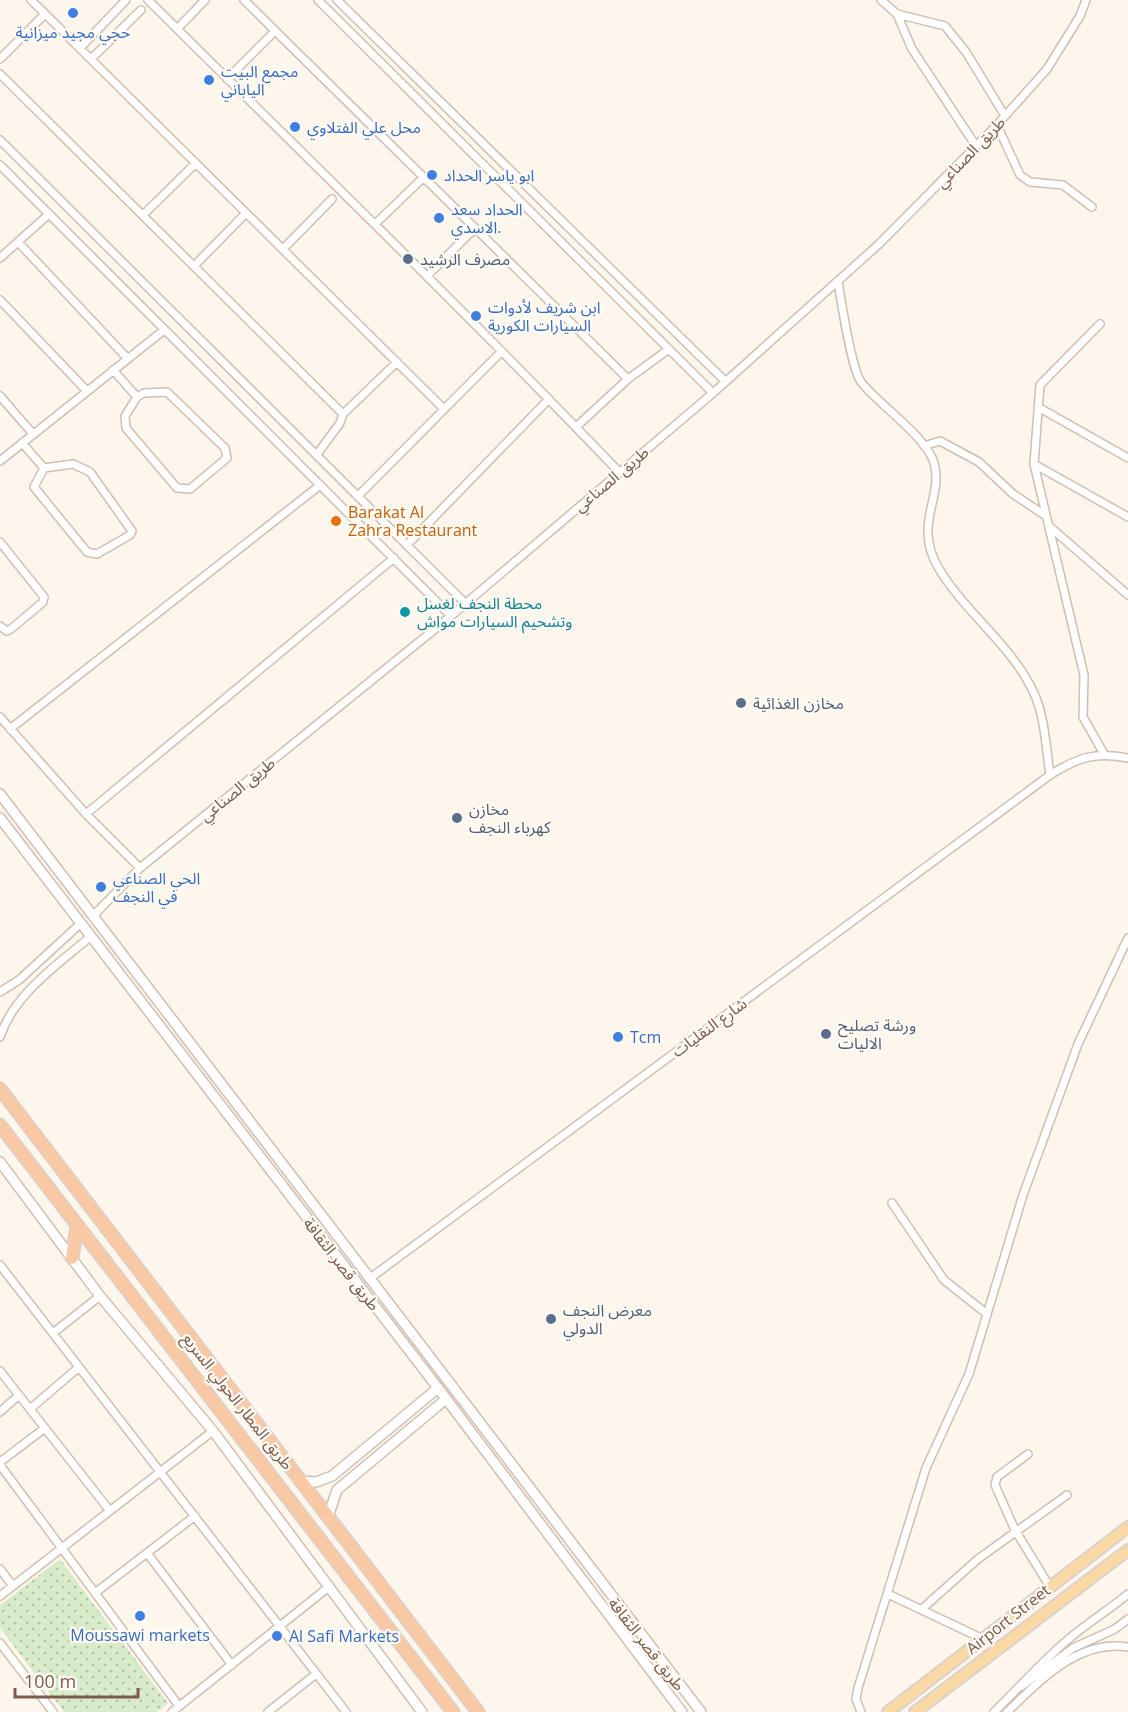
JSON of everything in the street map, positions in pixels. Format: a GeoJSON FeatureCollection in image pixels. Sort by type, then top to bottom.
{"type":"FeatureCollection","features":[{"type":"Feature","properties":{"kind":"highway","name":"طريق المطار الحولي السريع"},"geometry":{"type":"LineString","coordinates":[[0,1089],[478,1712]]}},
{"type":"Feature","properties":{"kind":"highway","name":"طريق المطار الحولي السريع"},"geometry":{"type":"LineString","coordinates":[[0,1125],[453,1712]]}},
{"type":"Feature","properties":{"kind":"highway"},"geometry":{"type":"LineString","coordinates":[[72,1258],[77,1226]]}},
{"type":"Feature","properties":{"kind":"highway"},"geometry":{"type":"LineString","coordinates":[[247,1446],[260,1448],[266,1437]]}},
{"type":"Feature","properties":{"kind":"highway"},"geometry":{"type":"LineString","coordinates":[[275,1483],[277,1471],[286,1468],[296,1476]]}},
{"type":"Feature","properties":{"kind":"main road","name":"Airport Street"},"geometry":{"type":"LineString","coordinates":[[888,1712],[1128,1527]]}},
{"type":"Feature","properties":{"kind":"main road","name":"Airport Street"},"geometry":{"type":"LineString","coordinates":[[915,1712],[1128,1550]]}},
{"type":"Feature","properties":{"kind":"main road"},"geometry":{"type":"LineString","coordinates":[[994,1630],[994,1641],[1005,1644]]}},
{"type":"Feature","properties":{"kind":"main road"},"geometry":{"type":"LineString","coordinates":[[965,1652],[978,1655],[978,1665]]}},
{"type":"Feature","properties":{"kind":"street"},"geometry":{"type":"LineString","coordinates":[[31,0],[443,408]]}},
{"type":"Feature","properties":{"kind":"street"},"geometry":{"type":"LineString","coordinates":[[80,48],[126,0]]}},
{"type":"Feature","properties":{"kind":"street"},"geometry":{"type":"LineString","coordinates":[[148,0],[428,275],[500,352],[619,472]]}},
{"type":"Feature","properties":{"kind":"street"},"geometry":{"type":"LineString","coordinates":[[177,29],[205,0]]}},
{"type":"Feature","properties":{"kind":"street"},"geometry":{"type":"LineString","coordinates":[[244,0],[628,379]]}},
{"type":"Feature","properties":{"kind":"street"},"geometry":{"type":"LineString","coordinates":[[318,0],[713,393]]}},
{"type":"Feature","properties":{"kind":"street"},"geometry":{"type":"LineString","coordinates":[[337,0],[724,381]]}},
{"type":"Feature","properties":{"kind":"street"},"geometry":{"type":"LineString","coordinates":[[881,0],[897,14],[912,49],[976,146]]}},
{"type":"Feature","properties":{"kind":"street","name":"طريق الصناعي"},"geometry":{"type":"LineString","coordinates":[[93,916],[140,868],[451,616],[713,393],[878,245],[997,125],[1047,69],[1080,16],[1086,0]]}},
{"type":"Feature","properties":{"kind":"street"},"geometry":{"type":"LineString","coordinates":[[91,59],[141,10]]}},
{"type":"Feature","properties":{"kind":"street"},"geometry":{"type":"LineString","coordinates":[[0,59],[45,14]]}},
{"type":"Feature","properties":{"kind":"street"},"geometry":{"type":"LineString","coordinates":[[897,14],[945,26],[966,52],[1005,116]]}},
{"type":"Feature","properties":{"kind":"street"},"geometry":{"type":"LineString","coordinates":[[227,79],[275,31]]}},
{"type":"Feature","properties":{"kind":"street"},"geometry":{"type":"LineString","coordinates":[[0,74],[343,414]]}},
{"type":"Feature","properties":{"kind":"street"},"geometry":{"type":"LineString","coordinates":[[437,118],[448,109]]}},
{"type":"Feature","properties":{"kind":"street"},"geometry":{"type":"LineString","coordinates":[[997,125],[1020,175],[1040,184],[1063,185],[1092,207]]}},
{"type":"Feature","properties":{"kind":"street"},"geometry":{"type":"LineString","coordinates":[[0,140],[318,453],[465,603]]}},
{"type":"Feature","properties":{"kind":"street"},"geometry":{"type":"LineString","coordinates":[[143,215],[196,163]]}},
{"type":"Feature","properties":{"kind":"street"},"geometry":{"type":"LineString","coordinates":[[0,165],[451,616]]}},
{"type":"Feature","properties":{"kind":"street"},"geometry":{"type":"LineString","coordinates":[[375,224],[424,177]]}},
{"type":"Feature","properties":{"kind":"street"},"geometry":{"type":"LineString","coordinates":[[283,249],[332,199]]}},
{"type":"Feature","properties":{"kind":"street"},"geometry":{"type":"LineString","coordinates":[[195,265],[246,213]]}},
{"type":"Feature","properties":{"kind":"street"},"geometry":{"type":"LineString","coordinates":[[0,258],[49,214]]}},
{"type":"Feature","properties":{"kind":"street"},"geometry":{"type":"LineString","coordinates":[[428,275],[474,229]]}},
{"type":"Feature","properties":{"kind":"street"},"geometry":{"type":"LineString","coordinates":[[18,242],[128,359]]}},
{"type":"Feature","properties":{"kind":"street"},"geometry":{"type":"LineString","coordinates":[[582,263],[593,251]]}},
{"type":"Feature","properties":{"kind":"street"},"geometry":{"type":"LineString","coordinates":[[837,281],[860,381],[930,453],[936,472],[927,529],[933,557],[947,580],[1022,673],[1034,692],[1041,714],[1050,776]]}},
{"type":"Feature","properties":{"kind":"street"},"geometry":{"type":"LineString","coordinates":[[0,300],[87,392]]}},
{"type":"Feature","properties":{"kind":"street"},"geometry":{"type":"LineString","coordinates":[[1100,324],[1040,385],[1034,464],[1084,675],[1083,717],[1104,754],[1128,758]]}},
{"type":"Feature","properties":{"kind":"street"},"geometry":{"type":"LineString","coordinates":[[0,461],[164,330]]}},
{"type":"Feature","properties":{"kind":"street"},"geometry":{"type":"LineString","coordinates":[[576,427],[628,379],[669,349]]}},
{"type":"Feature","properties":{"kind":"street"},"geometry":{"type":"LineString","coordinates":[[359,495],[500,352]]}},
{"type":"Feature","properties":{"kind":"street"},"geometry":{"type":"LineString","coordinates":[[318,453],[340,423],[343,414],[397,362]]}},
{"type":"Feature","properties":{"kind":"street"},"geometry":{"type":"LineString","coordinates":[[113,370],[137,397]]}},
{"type":"Feature","properties":{"kind":"street"},"geometry":{"type":"LineString","coordinates":[[167,392],[225,448],[227,458],[190,489],[177,488],[126,428],[125,416],[137,397],[144,393],[167,392]]}},
{"type":"Feature","properties":{"kind":"street"},"geometry":{"type":"LineString","coordinates":[[0,396],[33,434]]}},
{"type":"Feature","properties":{"kind":"street"},"geometry":{"type":"LineString","coordinates":[[407,544],[549,399]]}},
{"type":"Feature","properties":{"kind":"street"},"geometry":{"type":"LineString","coordinates":[[1038,407],[1128,458]]}},
{"type":"Feature","properties":{"kind":"street"},"geometry":{"type":"LineString","coordinates":[[924,446],[940,441],[979,462],[1013,494],[1046,516]]}},
{"type":"Feature","properties":{"kind":"street"},"geometry":{"type":"LineString","coordinates":[[22,443],[44,468]]}},
{"type":"Feature","properties":{"kind":"street"},"geometry":{"type":"LineString","coordinates":[[73,464],[90,472],[130,525],[130,535],[97,554],[87,552],[36,493],[35,482],[44,468],[73,464]]}},
{"type":"Feature","properties":{"kind":"street"},"geometry":{"type":"LineString","coordinates":[[1034,464],[1128,517]]}},
{"type":"Feature","properties":{"kind":"street"},"geometry":{"type":"LineString","coordinates":[[10,729],[319,486]]}},
{"type":"Feature","properties":{"kind":"street"},"geometry":{"type":"LineString","coordinates":[[1048,525],[1128,595]]}},
{"type":"Feature","properties":{"kind":"street"},"geometry":{"type":"LineString","coordinates":[[0,542],[44,597],[43,602],[11,629],[7,631],[0,626]]}},
{"type":"Feature","properties":{"kind":"street"},"geometry":{"type":"LineString","coordinates":[[86,813],[394,558]]}},
{"type":"Feature","properties":{"kind":"street"},"geometry":{"type":"LineString","coordinates":[[0,717],[86,813],[140,868]]}},
{"type":"Feature","properties":{"kind":"street","name":"شارع النقليات"},"geometry":{"type":"LineString","coordinates":[[369,1280],[1050,776],[1081,757],[1104,754]]}},
{"type":"Feature","properties":{"kind":"street","name":"طريق قصر الثقافة"},"geometry":{"type":"LineString","coordinates":[[0,794],[701,1712]]}},
{"type":"Feature","properties":{"kind":"street","name":"طريق قصر الثقافة"},"geometry":{"type":"LineString","coordinates":[[0,818],[438,1388],[682,1712]]}},
{"type":"Feature","properties":{"kind":"street"},"geometry":{"type":"LineString","coordinates":[[63,901],[75,892]]}},
{"type":"Feature","properties":{"kind":"street"},"geometry":{"type":"LineString","coordinates":[[0,992],[19,980],[80,924]]}},
{"type":"Feature","properties":{"kind":"street"},"geometry":{"type":"LineString","coordinates":[[0,1037],[10,1013],[24,997],[90,937]]}},
{"type":"Feature","properties":{"kind":"street"},"geometry":{"type":"LineString","coordinates":[[861,1712],[857,1693],[926,1468],[969,1374],[1023,1195],[1078,1044],[1128,938]]}},
{"type":"Feature","properties":{"kind":"street"},"geometry":{"type":"LineString","coordinates":[[162,1031],[173,1021]]}},
{"type":"Feature","properties":{"kind":"street"},"geometry":{"type":"LineString","coordinates":[[0,1162],[100,1296],[213,1431],[422,1712]]}},
{"type":"Feature","properties":{"kind":"street"},"geometry":{"type":"LineString","coordinates":[[892,1203],[944,1280],[987,1314]]}},
{"type":"Feature","properties":{"kind":"street"},"geometry":{"type":"LineString","coordinates":[[0,1265],[3,1275],[80,1367],[346,1712]]}},
{"type":"Feature","properties":{"kind":"street"},"geometry":{"type":"LineString","coordinates":[[53,1333],[100,1296]]}},
{"type":"Feature","properties":{"kind":"street"},"geometry":{"type":"LineString","coordinates":[[30,1409],[80,1367]]}},
{"type":"Feature","properties":{"kind":"street"},"geometry":{"type":"LineString","coordinates":[[0,1371],[110,1511]]}},
{"type":"Feature","properties":{"kind":"street"},"geometry":{"type":"LineString","coordinates":[[296,1476],[316,1482],[325,1480],[438,1388]]}},
{"type":"Feature","properties":{"kind":"street"},"geometry":{"type":"LineString","coordinates":[[0,1412],[19,1395]]}},
{"type":"Feature","properties":{"kind":"street"},"geometry":{"type":"LineString","coordinates":[[328,1517],[337,1490],[446,1399]]}},
{"type":"Feature","properties":{"kind":"street"},"geometry":{"type":"LineString","coordinates":[[45,1428],[0,1463],[179,1706]]}},
{"type":"Feature","properties":{"kind":"street"},"geometry":{"type":"LineString","coordinates":[[0,1596],[213,1431]]}},
{"type":"Feature","properties":{"kind":"street"},"geometry":{"type":"LineString","coordinates":[[1028,1454],[995,1482],[1015,1530],[1050,1587]]}},
{"type":"Feature","properties":{"kind":"street"},"geometry":{"type":"LineString","coordinates":[[325,1480],[329,1491],[337,1490]]}},
{"type":"Feature","properties":{"kind":"street"},"geometry":{"type":"LineString","coordinates":[[922,1609],[1015,1530],[1067,1495]]}},
{"type":"Feature","properties":{"kind":"street"},"geometry":{"type":"LineString","coordinates":[[95,1593],[195,1516]]}},
{"type":"Feature","properties":{"kind":"street"},"geometry":{"type":"LineString","coordinates":[[147,1553],[232,1665]]}},
{"type":"Feature","properties":{"kind":"street"},"geometry":{"type":"LineString","coordinates":[[0,1569],[13,1586]]}},
{"type":"Feature","properties":{"kind":"street"},"geometry":{"type":"LineString","coordinates":[[172,1712],[330,1586]]}},
{"type":"Feature","properties":{"kind":"street"},"geometry":{"type":"LineString","coordinates":[[888,1594],[983,1639]]}},
{"type":"Feature","properties":{"kind":"street"},"geometry":{"type":"LineString","coordinates":[[994,1712],[1036,1668],[1074,1634],[1128,1594]]}},
{"type":"Feature","properties":{"kind":"street"},"geometry":{"type":"LineString","coordinates":[[1020,1687],[1073,1648],[1115,1629],[1128,1619]]}},
{"type":"Feature","properties":{"kind":"street"},"geometry":{"type":"LineString","coordinates":[[1089,1625],[1096,1637]]}},
{"type":"Feature","properties":{"kind":"street"},"geometry":{"type":"LineString","coordinates":[[0,1643],[53,1712]]}},
{"type":"Feature","properties":{"kind":"street"},"geometry":{"type":"LineString","coordinates":[[1008,1712],[1073,1657],[1093,1649],[1126,1645]]}},
{"type":"Feature","properties":{"kind":"street"},"geometry":{"type":"LineString","coordinates":[[268,1712],[316,1674]]}},
{"type":"Feature","properties":{"kind":"green space"},"geometry":{"type":"Polygon","coordinates":[[[60,1559],[168,1703],[157,1712],[64,1712],[0,1628],[0,1605],[60,1559]]]}},
{"type":"Feature","properties":{"kind":"place","name":"حجي مجيد ميزانية"},"geometry":{"type":"Point","coordinates":[73,13]}},
{"type":"Feature","properties":{"kind":"place","name":"مجمع البيت الياباني"},"geometry":{"type":"Point","coordinates":[209,80]}},
{"type":"Feature","properties":{"kind":"place","name":"محل علي الفتلاوي"},"geometry":{"type":"Point","coordinates":[295,127]}},
{"type":"Feature","properties":{"kind":"place","name":"ابو ياسر الحداد"},"geometry":{"type":"Point","coordinates":[432,175]}},
{"type":"Feature","properties":{"kind":"place","name":"الحداد سعد الاسدي."},"geometry":{"type":"Point","coordinates":[439,218]}},
{"type":"Feature","properties":{"kind":"place","name":"مصرف الرشيد"},"geometry":{"type":"Point","coordinates":[408,259]}},
{"type":"Feature","properties":{"kind":"place","name":"ابن شريف لأدوات السيارات الكورية"},"geometry":{"type":"Point","coordinates":[476,316]}},
{"type":"Feature","properties":{"kind":"place","name":"Barakat Al Zahra Restaurant"},"geometry":{"type":"Point","coordinates":[336,521]}},
{"type":"Feature","properties":{"kind":"place","name":"محطة النجف لغسل وتشحيم السيارات مواش"},"geometry":{"type":"Point","coordinates":[405,612]}},
{"type":"Feature","properties":{"kind":"place","name":"مخازن الغذائية"},"geometry":{"type":"Point","coordinates":[741,703]}},
{"type":"Feature","properties":{"kind":"place","name":"مخازن كهرباء النجف"},"geometry":{"type":"Point","coordinates":[457,818]}},
{"type":"Feature","properties":{"kind":"place","name":"الحي الصناعي في النجف"},"geometry":{"type":"Point","coordinates":[101,887]}},
{"type":"Feature","properties":{"kind":"place","name":"ورشة تصليح الاليات"},"geometry":{"type":"Point","coordinates":[826,1034]}},
{"type":"Feature","properties":{"kind":"place","name":"Tcm"},"geometry":{"type":"Point","coordinates":[618,1037]}},
{"type":"Feature","properties":{"kind":"place","name":"معرض النجف الدولي"},"geometry":{"type":"Point","coordinates":[551,1319]}},
{"type":"Feature","properties":{"kind":"place","name":"Moussawi markets"},"geometry":{"type":"Point","coordinates":[140,1616]}},
{"type":"Feature","properties":{"kind":"place","name":"Al Safi Markets"},"geometry":{"type":"Point","coordinates":[277,1636]}}]}
